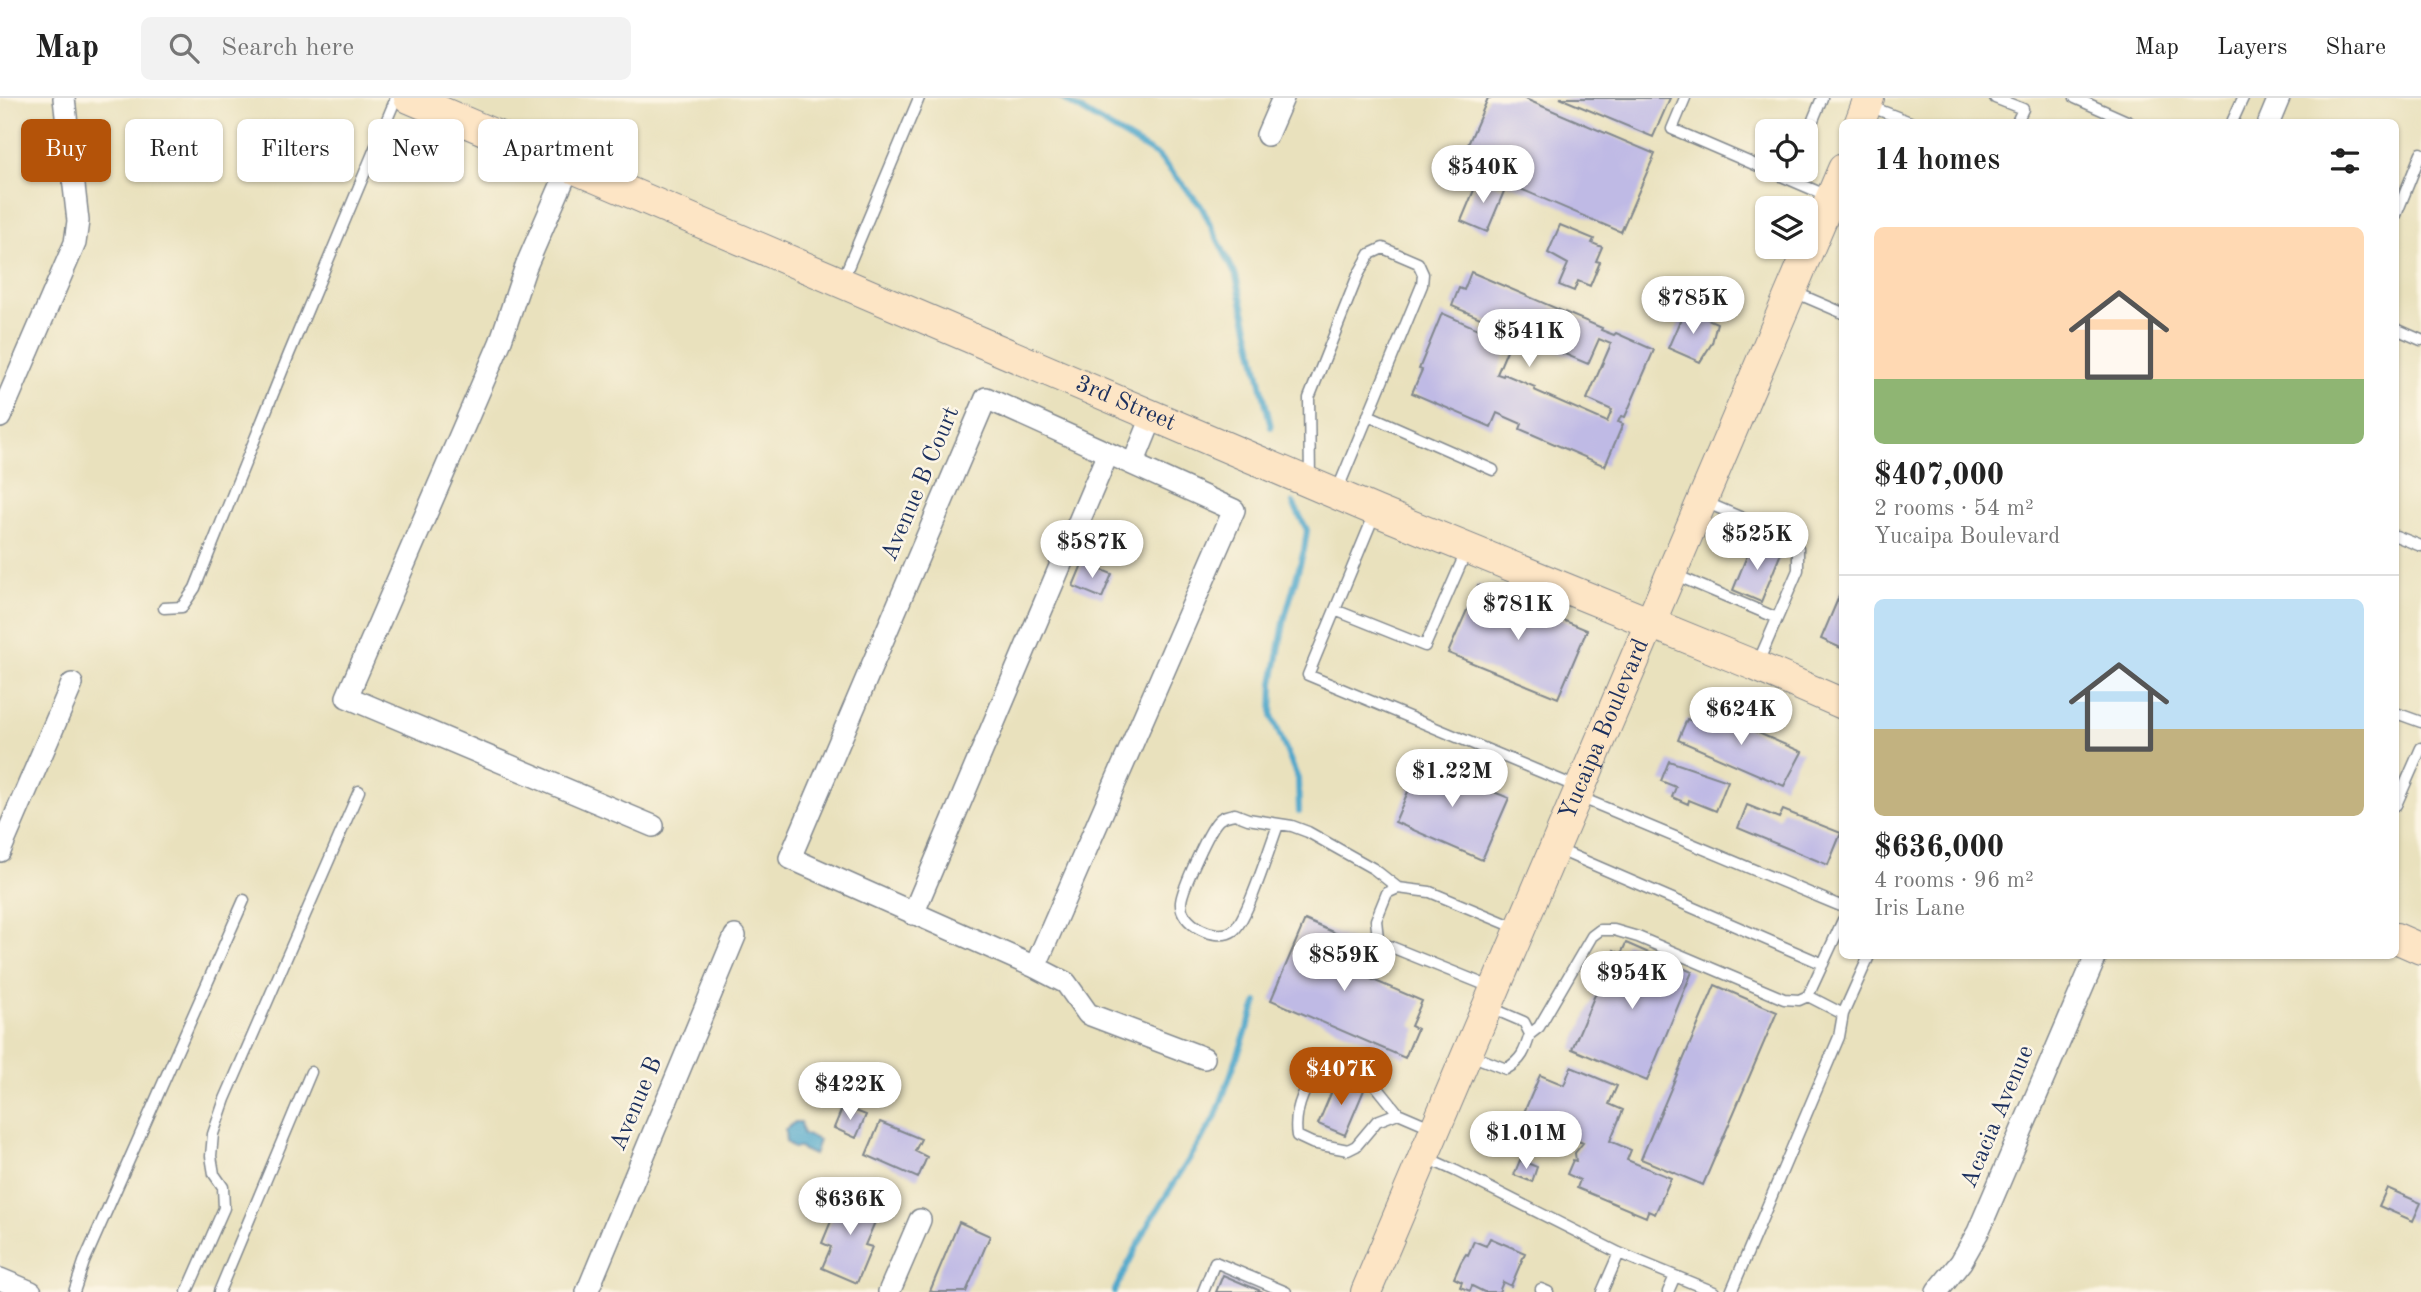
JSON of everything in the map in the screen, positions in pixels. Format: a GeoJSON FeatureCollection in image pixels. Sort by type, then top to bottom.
{"type":"FeatureCollection","features":[{"type":"Feature","properties":{"kind":"street"},"geometry":{"type":"LineString","coordinates":[[0,416],[75,243],[78,221],[64,98]]}},
{"type":"Feature","properties":{"kind":"street","name":"3rd Street"},"geometry":{"type":"LineString","coordinates":[[409,98],[478,127]]}},
{"type":"Feature","properties":{"kind":"street"},"geometry":{"type":"LineString","coordinates":[[1267,135],[1283,98]]}},
{"type":"Feature","properties":{"kind":"street"},"geometry":{"type":"LineString","coordinates":[[2270,119],[2279,98]]}},
{"type":"Feature","properties":{"kind":"street","name":"Yucaipa Boulevard"},"geometry":{"type":"LineString","coordinates":[[1366,1292],[1839,180]]}},
{"type":"Feature","properties":{"kind":"street"},"geometry":{"type":"LineString","coordinates":[[562,182],[526,266],[500,343],[347,697],[653,827]]}},
{"type":"Feature","properties":{"kind":"street","name":"3rd Street"},"geometry":{"type":"LineString","coordinates":[[606,182],[1376,511],[1839,702]]}},
{"type":"Feature","properties":{"kind":"street","name":"Avenue B Court"},"geometry":{"type":"LineString","coordinates":[[1035,967],[1234,510],[986,398],[790,858],[1066,983],[1088,1014],[1204,1058]]}},
{"type":"Feature","properties":{"kind":"street"},"geometry":{"type":"LineString","coordinates":[[1133,464],[1153,415]]}},
{"type":"Feature","properties":{"kind":"street"},"geometry":{"type":"LineString","coordinates":[[914,914],[1108,453]]}},
{"type":"Feature","properties":{"kind":"street"},"geometry":{"type":"LineString","coordinates":[[0,851],[72,684]]}},
{"type":"Feature","properties":{"kind":"street","name":"Avenue B"},"geometry":{"type":"LineString","coordinates":[[587,1292],[736,936]]}},
{"type":"Feature","properties":{"kind":"street"},"geometry":{"type":"LineString","coordinates":[[2399,939],[2421,949]]}},
{"type":"Feature","properties":{"kind":"street","name":"Acacia Avenue"},"geometry":{"type":"LineString","coordinates":[[1937,1292],[1961,1262],[1978,1232],[2095,959]]}},
{"type":"Feature","properties":{"kind":"street"},"geometry":{"type":"LineString","coordinates":[[890,1292],[920,1220]]}},
{"type":"Feature","properties":{"kind":"lane"},"geometry":{"type":"LineString","coordinates":[[164,607],[182,607],[195,588],[396,98]]}},
{"type":"Feature","properties":{"kind":"lane"},"geometry":{"type":"LineString","coordinates":[[841,283],[919,98]]}},
{"type":"Feature","properties":{"kind":"lane"},"geometry":{"type":"LineString","coordinates":[[1685,98],[1672,129],[1755,161]]}},
{"type":"Feature","properties":{"kind":"lane"},"geometry":{"type":"LineString","coordinates":[[1813,119],[1822,98]]}},
{"type":"Feature","properties":{"kind":"lane"},"geometry":{"type":"LineString","coordinates":[[1996,98],[2023,109],[2018,119]]}},
{"type":"Feature","properties":{"kind":"lane"},"geometry":{"type":"LineString","coordinates":[[2075,98],[2122,119]]}},
{"type":"Feature","properties":{"kind":"lane"},"geometry":{"type":"LineString","coordinates":[[2233,119],[2243,98]]}},
{"type":"Feature","properties":{"kind":"lane"},"geometry":{"type":"LineString","coordinates":[[1865,109],[1900,119]]}},
{"type":"Feature","properties":{"kind":"lane"},"geometry":{"type":"LineString","coordinates":[[2399,208],[2421,153]]}},
{"type":"Feature","properties":{"kind":"lane"},"geometry":{"type":"LineString","coordinates":[[1803,182],[1832,198]]}},
{"type":"Feature","properties":{"kind":"lane"},"geometry":{"type":"LineString","coordinates":[[1383,248],[1418,263],[1423,274],[1422,285],[1368,415],[1323,488],[1309,398],[1358,275],[1370,254],[1383,248]]}},
{"type":"Feature","properties":{"kind":"lane"},"geometry":{"type":"LineString","coordinates":[[1791,291],[1839,311]]}},
{"type":"Feature","properties":{"kind":"lane"},"geometry":{"type":"LineString","coordinates":[[2399,330],[2421,340]]}},
{"type":"Feature","properties":{"kind":"lane"},"geometry":{"type":"LineString","coordinates":[[1368,415],[1493,470]]}},
{"type":"Feature","properties":{"kind":"lane"},"geometry":{"type":"LineString","coordinates":[[1703,501],[1784,536],[1798,548],[1798,569],[1756,666]]}},
{"type":"Feature","properties":{"kind":"lane"},"geometry":{"type":"LineString","coordinates":[[1376,511],[1308,675],[1839,905]]}},
{"type":"Feature","properties":{"kind":"lane"},"geometry":{"type":"LineString","coordinates":[[2399,537],[2421,546]]}},
{"type":"Feature","properties":{"kind":"lane"},"geometry":{"type":"LineString","coordinates":[[1335,610],[1424,646],[1468,547]]}},
{"type":"Feature","properties":{"kind":"lane"},"geometry":{"type":"LineString","coordinates":[[1671,573],[1777,618]]}},
{"type":"Feature","properties":{"kind":"lane"},"geometry":{"type":"LineString","coordinates":[[2399,714],[2421,722]]}},
{"type":"Feature","properties":{"kind":"lane"},"geometry":{"type":"LineString","coordinates":[[2399,798],[2421,748]]}},
{"type":"Feature","properties":{"kind":"lane"},"geometry":{"type":"LineString","coordinates":[[187,1292],[224,1208],[223,1187],[214,1174],[211,1156],[213,1134],[221,1110],[359,791]]}},
{"type":"Feature","properties":{"kind":"lane"},"geometry":{"type":"LineString","coordinates":[[1278,825],[1249,902],[1235,929],[1223,935],[1208,932],[1185,917],[1181,903],[1207,837],[1218,820],[1235,814],[1308,832],[1374,869],[1398,888],[1430,892],[1521,930]]}},
{"type":"Feature","properties":{"kind":"lane"},"geometry":{"type":"LineString","coordinates":[[1555,848],[1824,964]]}},
{"type":"Feature","properties":{"kind":"lane"},"geometry":{"type":"LineString","coordinates":[[1398,888],[1387,893],[1376,920],[1378,939],[1490,997],[1524,1022],[1530,1034]]}},
{"type":"Feature","properties":{"kind":"lane"},"geometry":{"type":"LineString","coordinates":[[74,1292],[84,1262],[244,900]]}},
{"type":"Feature","properties":{"kind":"lane"},"geometry":{"type":"LineString","coordinates":[[1468,1054],[1506,1069],[1519,1061],[1530,1034],[1539,1027],[1592,936],[1600,930],[1614,930],[1638,937],[1784,999],[1799,1000],[1808,996],[1839,929]]}},
{"type":"Feature","properties":{"kind":"lane"},"geometry":{"type":"LineString","coordinates":[[1731,1292],[1839,1037],[1843,1014],[1868,959]]}},
{"type":"Feature","properties":{"kind":"lane"},"geometry":{"type":"LineString","coordinates":[[1808,996],[1843,1014]]}},
{"type":"Feature","properties":{"kind":"lane"},"geometry":{"type":"LineString","coordinates":[[1398,1113],[1377,1121],[1356,1146],[1348,1150],[1312,1143],[1297,1136],[1295,1123],[1304,1096],[1314,1072],[1327,1063],[1373,1082],[1398,1113],[1435,1129]]}},
{"type":"Feature","properties":{"kind":"lane"},"geometry":{"type":"LineString","coordinates":[[219,1292],[312,1072]]}},
{"type":"Feature","properties":{"kind":"lane"},"geometry":{"type":"LineString","coordinates":[[1424,1157],[1619,1253],[1714,1292]]}},
{"type":"Feature","properties":{"kind":"lane"},"geometry":{"type":"LineString","coordinates":[[1602,1292],[1619,1253]]}},
{"type":"Feature","properties":{"kind":"lane"},"geometry":{"type":"LineString","coordinates":[[1203,1292],[1215,1262],[1286,1292]]}},
{"type":"Feature","properties":{"kind":"lane"},"geometry":{"type":"LineString","coordinates":[[1668,1292],[1675,1276]]}},
{"type":"Feature","properties":{"kind":"water"},"geometry":{"type":"Polygon","coordinates":[[[795,1122],[801,1122],[803,1134],[819,1140],[814,1155],[793,1148],[786,1142],[785,1130],[795,1122]]]}},
{"type":"Feature","properties":{"kind":"building"},"geometry":{"type":"Polygon","coordinates":[[[1488,98],[1523,98],[1655,154],[1621,232],[1460,163],[1488,98]]]}},
{"type":"Feature","properties":{"kind":"building"},"geometry":{"type":"Polygon","coordinates":[[[1560,98],[1670,98],[1653,137],[1560,98]]]}},
{"type":"Feature","properties":{"kind":"building"},"geometry":{"type":"Polygon","coordinates":[[[1479,178],[1505,189],[1487,232],[1461,221],[1479,178]]]}},
{"type":"Feature","properties":{"kind":"building"},"geometry":{"type":"Polygon","coordinates":[[[1560,225],[1594,239],[1592,243],[1602,247],[1596,261],[1600,262],[1590,286],[1578,281],[1574,291],[1559,285],[1568,264],[1548,253],[1560,225]]]}},
{"type":"Feature","properties":{"kind":"building"},"geometry":{"type":"Polygon","coordinates":[[[1471,272],[1602,328],[1601,330],[1614,335],[1616,333],[1654,350],[1625,417],[1621,416],[1618,422],[1623,424],[1605,466],[1520,429],[1522,424],[1497,413],[1491,427],[1412,393],[1442,313],[1485,332],[1483,337],[1508,348],[1497,374],[1504,374],[1535,387],[1534,390],[1607,422],[1612,410],[1587,399],[1611,344],[1599,339],[1588,364],[1452,306],[1459,288],[1464,290],[1471,272]]]}},
{"type":"Feature","properties":{"kind":"building"},"geometry":{"type":"Polygon","coordinates":[[[1685,309],[1717,323],[1712,343],[1700,362],[1668,348],[1685,309]]]}},
{"type":"Feature","properties":{"kind":"building"},"geometry":{"type":"Polygon","coordinates":[[[1753,541],[1781,553],[1761,602],[1733,590],[1753,541]]]}},
{"type":"Feature","properties":{"kind":"building"},"geometry":{"type":"Polygon","coordinates":[[[1083,562],[1112,574],[1102,598],[1073,586],[1083,562]]]}},
{"type":"Feature","properties":{"kind":"building"},"geometry":{"type":"Polygon","coordinates":[[[1478,585],[1587,630],[1558,698],[1448,653],[1478,585]]]}},
{"type":"Feature","properties":{"kind":"building"},"geometry":{"type":"Polygon","coordinates":[[[1839,596],[1839,647],[1821,639],[1839,596]]]}},
{"type":"Feature","properties":{"kind":"building"},"geometry":{"type":"Polygon","coordinates":[[[1703,709],[1802,752],[1784,786],[1678,740],[1687,719],[1697,723],[1703,709]]]}},
{"type":"Feature","properties":{"kind":"building"},"geometry":{"type":"Polygon","coordinates":[[[1421,761],[1439,768],[1440,765],[1492,787],[1491,791],[1509,798],[1482,860],[1395,822],[1421,761]]]}},
{"type":"Feature","properties":{"kind":"building"},"geometry":{"type":"Polygon","coordinates":[[[1669,761],[1728,781],[1716,811],[1689,800],[1688,804],[1672,797],[1676,787],[1661,781],[1669,761]]]}},
{"type":"Feature","properties":{"kind":"building"},"geometry":{"type":"Polygon","coordinates":[[[1747,805],[1779,818],[1783,810],[1839,832],[1839,838],[1828,865],[1738,828],[1747,805]]]}},
{"type":"Feature","properties":{"kind":"building"},"geometry":{"type":"Polygon","coordinates":[[[1305,920],[1354,941],[1343,967],[1422,1001],[1411,1026],[1417,1029],[1405,1058],[1271,1000],[1305,920]]]}},
{"type":"Feature","properties":{"kind":"building"},"geometry":{"type":"Polygon","coordinates":[[[1626,943],[1692,972],[1647,1081],[1572,1049],[1614,950],[1621,954],[1626,943]]]}},
{"type":"Feature","properties":{"kind":"building"},"geometry":{"type":"Polygon","coordinates":[[[1715,985],[1777,1012],[1703,1185],[1641,1159],[1715,985]]]}},
{"type":"Feature","properties":{"kind":"building"},"geometry":{"type":"Polygon","coordinates":[[[1571,1067],[1617,1086],[1609,1104],[1623,1110],[1610,1141],[1631,1150],[1627,1160],[1671,1178],[1655,1214],[1648,1211],[1646,1217],[1577,1188],[1580,1180],[1567,1174],[1573,1160],[1576,1161],[1575,1153],[1583,1143],[1522,1117],[1540,1075],[1564,1085],[1571,1067]]]}},
{"type":"Feature","properties":{"kind":"building"},"geometry":{"type":"Polygon","coordinates":[[[870,1070],[881,1074],[877,1085],[866,1080],[870,1070]]]}},
{"type":"Feature","properties":{"kind":"building"},"geometry":{"type":"Polygon","coordinates":[[[1337,1079],[1364,1090],[1345,1135],[1318,1124],[1337,1079]]]}},
{"type":"Feature","properties":{"kind":"building"},"geometry":{"type":"Polygon","coordinates":[[[843,1106],[866,1115],[856,1138],[834,1128],[843,1106]]]}},
{"type":"Feature","properties":{"kind":"building"},"geometry":{"type":"Polygon","coordinates":[[[880,1122],[921,1139],[915,1151],[927,1157],[918,1178],[866,1155],[880,1122]]]}},
{"type":"Feature","properties":{"kind":"building"},"geometry":{"type":"Polygon","coordinates":[[[1520,1160],[1537,1167],[1532,1182],[1514,1175],[1520,1160]]]}},
{"type":"Feature","properties":{"kind":"building"},"geometry":{"type":"Polygon","coordinates":[[[2387,1188],[2421,1203],[2413,1221],[2379,1206],[2387,1188]]]}},
{"type":"Feature","properties":{"kind":"building"},"geometry":{"type":"Polygon","coordinates":[[[843,1192],[881,1208],[865,1245],[872,1247],[857,1283],[822,1268],[831,1247],[822,1243],[843,1192]]]}},
{"type":"Feature","properties":{"kind":"building"},"geometry":{"type":"Polygon","coordinates":[[[959,1222],[990,1236],[966,1292],[930,1291],[959,1222]]]}},
{"type":"Feature","properties":{"kind":"building"},"geometry":{"type":"Polygon","coordinates":[[[1490,1238],[1525,1253],[1511,1286],[1503,1282],[1499,1292],[1484,1292],[1472,1286],[1470,1291],[1460,1287],[1462,1282],[1454,1278],[1461,1262],[1466,1254],[1468,1255],[1474,1241],[1486,1246],[1490,1238]]]}},
{"type":"Feature","properties":{"kind":"building"},"geometry":{"type":"Polygon","coordinates":[[[1223,1275],[1263,1292],[1216,1292],[1223,1275]]]}},
{"type":"Feature","properties":{"kind":"waterway"},"geometry":{"type":"LineString","coordinates":[[1061,98],[1158,156],[1201,206],[1236,276],[1271,427]]}},
{"type":"Feature","properties":{"kind":"waterway"},"geometry":{"type":"LineString","coordinates":[[1293,503],[1307,530],[1285,617],[1273,683],[1272,716],[1298,779],[1299,811]]}},
{"type":"Feature","properties":{"kind":"waterway"},"geometry":{"type":"LineString","coordinates":[[1114,1292],[1149,1223],[1215,1118],[1257,1002]]}}]}
